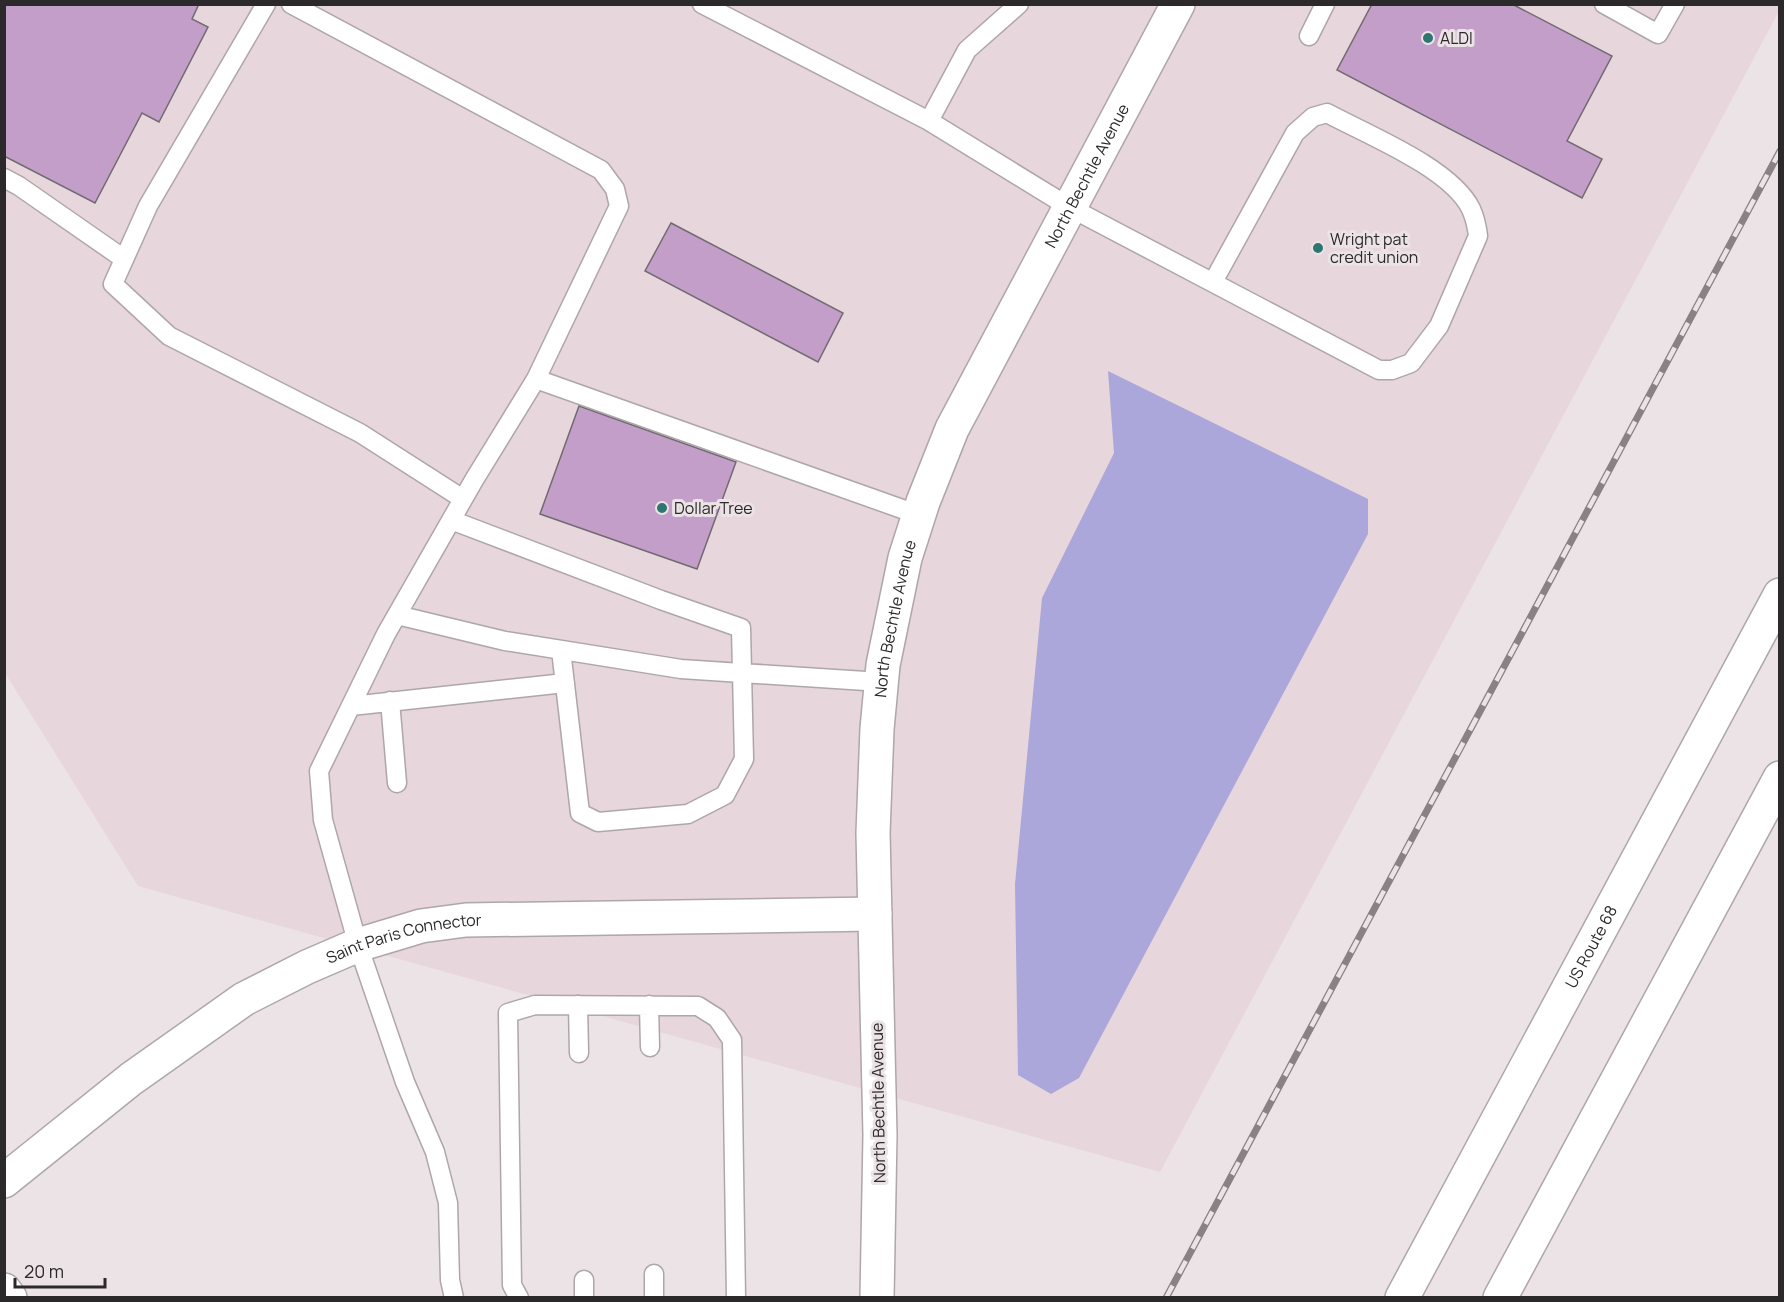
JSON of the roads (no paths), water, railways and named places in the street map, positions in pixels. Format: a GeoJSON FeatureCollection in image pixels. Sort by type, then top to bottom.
{"type":"FeatureCollection","features":[{"type":"Feature","properties":{"kind":"main road","name":"North Bechtle Avenue"},"geometry":{"type":"LineString","coordinates":[[877,1297],[880,1135],[873,833],[877,729],[883,664],[905,558],[952,429],[1178,4]]}},
{"type":"Feature","properties":{"kind":"main road","name":"US Route 68"},"geometry":{"type":"LineString","coordinates":[[1402,1298],[1779,595]]}},
{"type":"Feature","properties":{"kind":"main road"},"geometry":{"type":"LineString","coordinates":[[1500,1298],[1779,778]]}},
{"type":"Feature","properties":{"kind":"main road","name":"Saint Paris Connector"},"geometry":{"type":"LineString","coordinates":[[4,1181],[131,1079],[244,999],[307,967],[358,945],[421,927],[466,920],[875,914]]}},
{"type":"Feature","properties":{"kind":"main road"},"geometry":{"type":"LineString","coordinates":[[4,1290],[10,1298]]}},
{"type":"Feature","properties":{"kind":"lane"},"geometry":{"type":"LineString","coordinates":[[266,4],[148,206],[113,284],[169,336],[360,433],[463,499]]}},
{"type":"Feature","properties":{"kind":"lane"},"geometry":{"type":"LineString","coordinates":[[291,4],[601,170],[615,189],[619,206],[536,379],[450,520],[397,615],[319,771],[323,820],[358,945],[405,1082],[435,1152],[448,1203],[450,1280],[454,1298]]}},
{"type":"Feature","properties":{"kind":"lane"},"geometry":{"type":"LineString","coordinates":[[702,4],[928,122],[1069,207],[1379,370],[1392,370],[1411,363],[1439,326],[1478,236],[1477,227],[1470,208],[1447,180],[1426,165],[1327,113],[1313,117],[1295,134],[1213,282]]}},
{"type":"Feature","properties":{"kind":"lane"},"geometry":{"type":"LineString","coordinates":[[928,122],[967,50],[1019,4]]}},
{"type":"Feature","properties":{"kind":"lane"},"geometry":{"type":"LineString","coordinates":[[1309,36],[1326,4]]}},
{"type":"Feature","properties":{"kind":"lane"},"geometry":{"type":"LineString","coordinates":[[1604,4],[1658,34],[1675,4]]}},
{"type":"Feature","properties":{"kind":"lane"},"geometry":{"type":"LineString","coordinates":[[4,178],[20,186],[124,259]]}},
{"type":"Feature","properties":{"kind":"lane"},"geometry":{"type":"LineString","coordinates":[[536,379],[919,515]]}},
{"type":"Feature","properties":{"kind":"lane"},"geometry":{"type":"LineString","coordinates":[[450,520],[661,600],[741,627],[744,759],[724,795],[688,814],[598,822],[580,813],[561,650]]}},
{"type":"Feature","properties":{"kind":"lane"},"geometry":{"type":"LineString","coordinates":[[397,615],[505,641],[681,669],[881,682]]}},
{"type":"Feature","properties":{"kind":"lane"},"geometry":{"type":"LineString","coordinates":[[351,706],[565,683]]}},
{"type":"Feature","properties":{"kind":"lane"},"geometry":{"type":"LineString","coordinates":[[390,701],[398,783]]}},
{"type":"Feature","properties":{"kind":"lane"},"geometry":{"type":"LineString","coordinates":[[519,1298],[512,1286],[508,1013],[535,1005],[698,1005],[717,1018],[732,1040],[736,1298]]}},
{"type":"Feature","properties":{"kind":"lane"},"geometry":{"type":"LineString","coordinates":[[578,1005],[579,1053]]}},
{"type":"Feature","properties":{"kind":"lane"},"geometry":{"type":"LineString","coordinates":[[649,1005],[650,1047]]}},
{"type":"Feature","properties":{"kind":"lane"},"geometry":{"type":"LineString","coordinates":[[654,1274],[654,1298]]}},
{"type":"Feature","properties":{"kind":"railway"},"geometry":{"type":"LineString","coordinates":[[1166,1298],[1780,151]]}},
{"type":"Feature","properties":{"kind":"place","name":"ALDI"},"geometry":{"type":"Point","coordinates":[1428,38]}},
{"type":"Feature","properties":{"kind":"place","name":"Wright pat credit union"},"geometry":{"type":"Point","coordinates":[1318,248]}},
{"type":"Feature","properties":{"kind":"place","name":"Dollar Tree"},"geometry":{"type":"Point","coordinates":[662,508]}}]}
